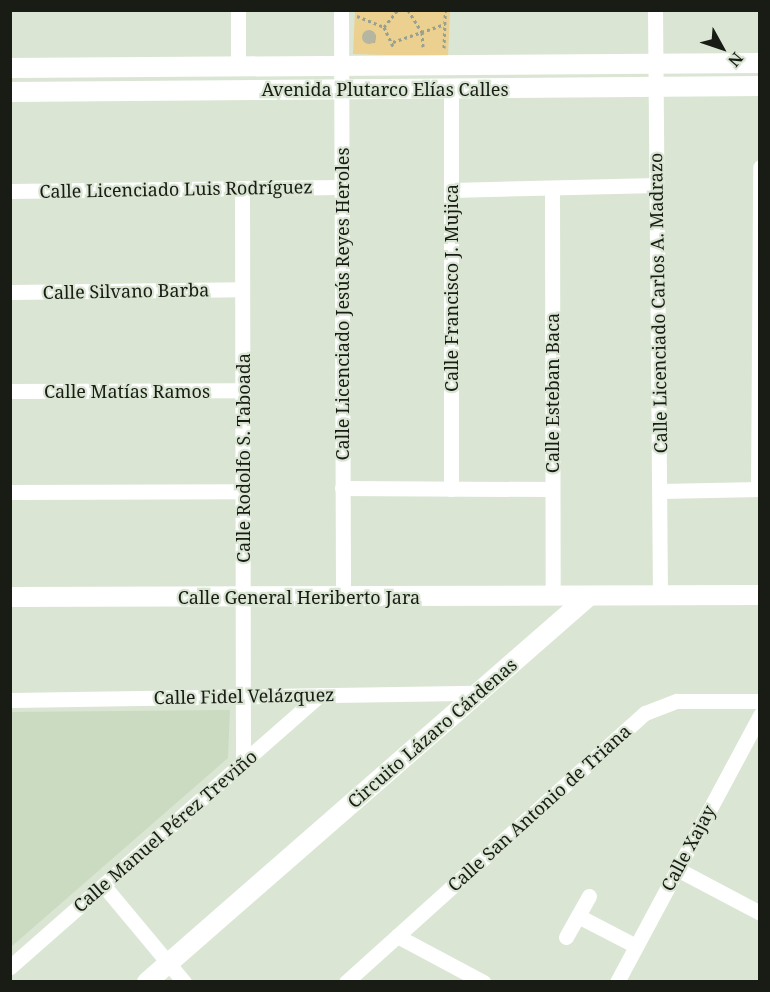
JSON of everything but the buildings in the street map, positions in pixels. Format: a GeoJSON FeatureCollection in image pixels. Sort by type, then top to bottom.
{"type":"FeatureCollection","features":[{"type":"Feature","properties":{"kind":"street"},"geometry":{"type":"LineString","coordinates":[[238,10],[238,66]]}},
{"type":"Feature","properties":{"kind":"street","name":"Calle Licenciado Carlos A. Madrazo"},"geometry":{"type":"LineString","coordinates":[[655,10],[660,596]]}},
{"type":"Feature","properties":{"kind":"street","name":"Calle Licenciado Jesús Reyes Heroles"},"geometry":{"type":"LineString","coordinates":[[341,12],[343,597]]}},
{"type":"Feature","properties":{"kind":"street","name":"Avenida Plutarco Elías Calles"},"geometry":{"type":"LineString","coordinates":[[10,68],[759,63]]}},
{"type":"Feature","properties":{"kind":"street","name":"Avenida Plutarco Elías Calles"},"geometry":{"type":"LineString","coordinates":[[10,92],[759,86]]}},
{"type":"Feature","properties":{"kind":"street","name":"Calle Francisco J. Mujica"},"geometry":{"type":"LineString","coordinates":[[451,88],[451,489]]}},
{"type":"Feature","properties":{"kind":"street"},"geometry":{"type":"LineString","coordinates":[[660,491],[759,489],[759,166]]}},
{"type":"Feature","properties":{"kind":"street"},"geometry":{"type":"LineString","coordinates":[[451,190],[657,185]]}},
{"type":"Feature","properties":{"kind":"street","name":"Calle Licenciado Luis Rodríguez"},"geometry":{"type":"LineString","coordinates":[[10,191],[342,188]]}},
{"type":"Feature","properties":{"kind":"street","name":"Calle Rodolfo S. Taboada"},"geometry":{"type":"LineString","coordinates":[[242,189],[243,763]]}},
{"type":"Feature","properties":{"kind":"street","name":"Calle Esteban Baca"},"geometry":{"type":"LineString","coordinates":[[552,189],[553,597]]}},
{"type":"Feature","properties":{"kind":"street","name":"Calle Silvano Barba"},"geometry":{"type":"LineString","coordinates":[[10,292],[242,290]]}},
{"type":"Feature","properties":{"kind":"street","name":"Calle Matías Ramos"},"geometry":{"type":"LineString","coordinates":[[10,391],[243,390]]}},
{"type":"Feature","properties":{"kind":"street"},"geometry":{"type":"LineString","coordinates":[[342,488],[552,489]]}},
{"type":"Feature","properties":{"kind":"street"},"geometry":{"type":"LineString","coordinates":[[10,492],[243,491]]}},
{"type":"Feature","properties":{"kind":"street"},"geometry":{"type":"LineString","coordinates":[[588,597],[759,595]]}},
{"type":"Feature","properties":{"kind":"street","name":"Calle General Heriberto Jara"},"geometry":{"type":"LineString","coordinates":[[10,597],[588,597]]}},
{"type":"Feature","properties":{"kind":"street","name":"Circuito Lázaro Cárdenas"},"geometry":{"type":"LineString","coordinates":[[147,981],[588,597]]}},
{"type":"Feature","properties":{"kind":"street","name":"Calle Fidel Velázquez"},"geometry":{"type":"LineString","coordinates":[[10,700],[478,693]]}},
{"type":"Feature","properties":{"kind":"street","name":"Calle Manuel Pérez Treviño"},"geometry":{"type":"LineString","coordinates":[[10,966],[320,695]]}},
{"type":"Feature","properties":{"kind":"street","name":"Calle San Antonio de Triana"},"geometry":{"type":"LineString","coordinates":[[346,981],[645,713],[677,701],[759,701]]}},
{"type":"Feature","properties":{"kind":"street","name":"Calle Xajay"},"geometry":{"type":"LineString","coordinates":[[617,981],[759,715]]}},
{"type":"Feature","properties":{"kind":"street"},"geometry":{"type":"LineString","coordinates":[[677,869],[759,913]]}},
{"type":"Feature","properties":{"kind":"street"},"geometry":{"type":"LineString","coordinates":[[104,886],[184,981]]}},
{"type":"Feature","properties":{"kind":"street"},"geometry":{"type":"LineString","coordinates":[[566,937],[589,896]]}},
{"type":"Feature","properties":{"kind":"street"},"geometry":{"type":"LineString","coordinates":[[578,916],[636,946]]}},
{"type":"Feature","properties":{"kind":"street"},"geometry":{"type":"LineString","coordinates":[[398,936],[483,981]]}},
{"type":"Feature","properties":{"kind":"path"},"geometry":{"type":"LineString","coordinates":[[368,18],[371,10]]}},
{"type":"Feature","properties":{"kind":"path"},"geometry":{"type":"LineString","coordinates":[[384,27],[398,10]]}},
{"type":"Feature","properties":{"kind":"path"},"geometry":{"type":"LineString","coordinates":[[408,10],[422,32],[434,65]]}},
{"type":"Feature","properties":{"kind":"path"},"geometry":{"type":"LineString","coordinates":[[434,65],[445,24],[445,10]]}},
{"type":"Feature","properties":{"kind":"path"},"geometry":{"type":"LineString","coordinates":[[341,12],[368,18],[384,27],[393,42],[396,65]]}},
{"type":"Feature","properties":{"kind":"path"},"geometry":{"type":"LineString","coordinates":[[393,42],[445,24]]}},
{"type":"Feature","properties":{"kind":"shaded area"},"geometry":{"type":"Polygon","coordinates":[[[355,11],[450,11],[448,57],[353,54],[355,11]]]}},
{"type":"Feature","properties":{"kind":"shaded area"},"geometry":{"type":"Polygon","coordinates":[[[230,710],[228,758],[11,947],[11,712],[230,710]]]}}]}
